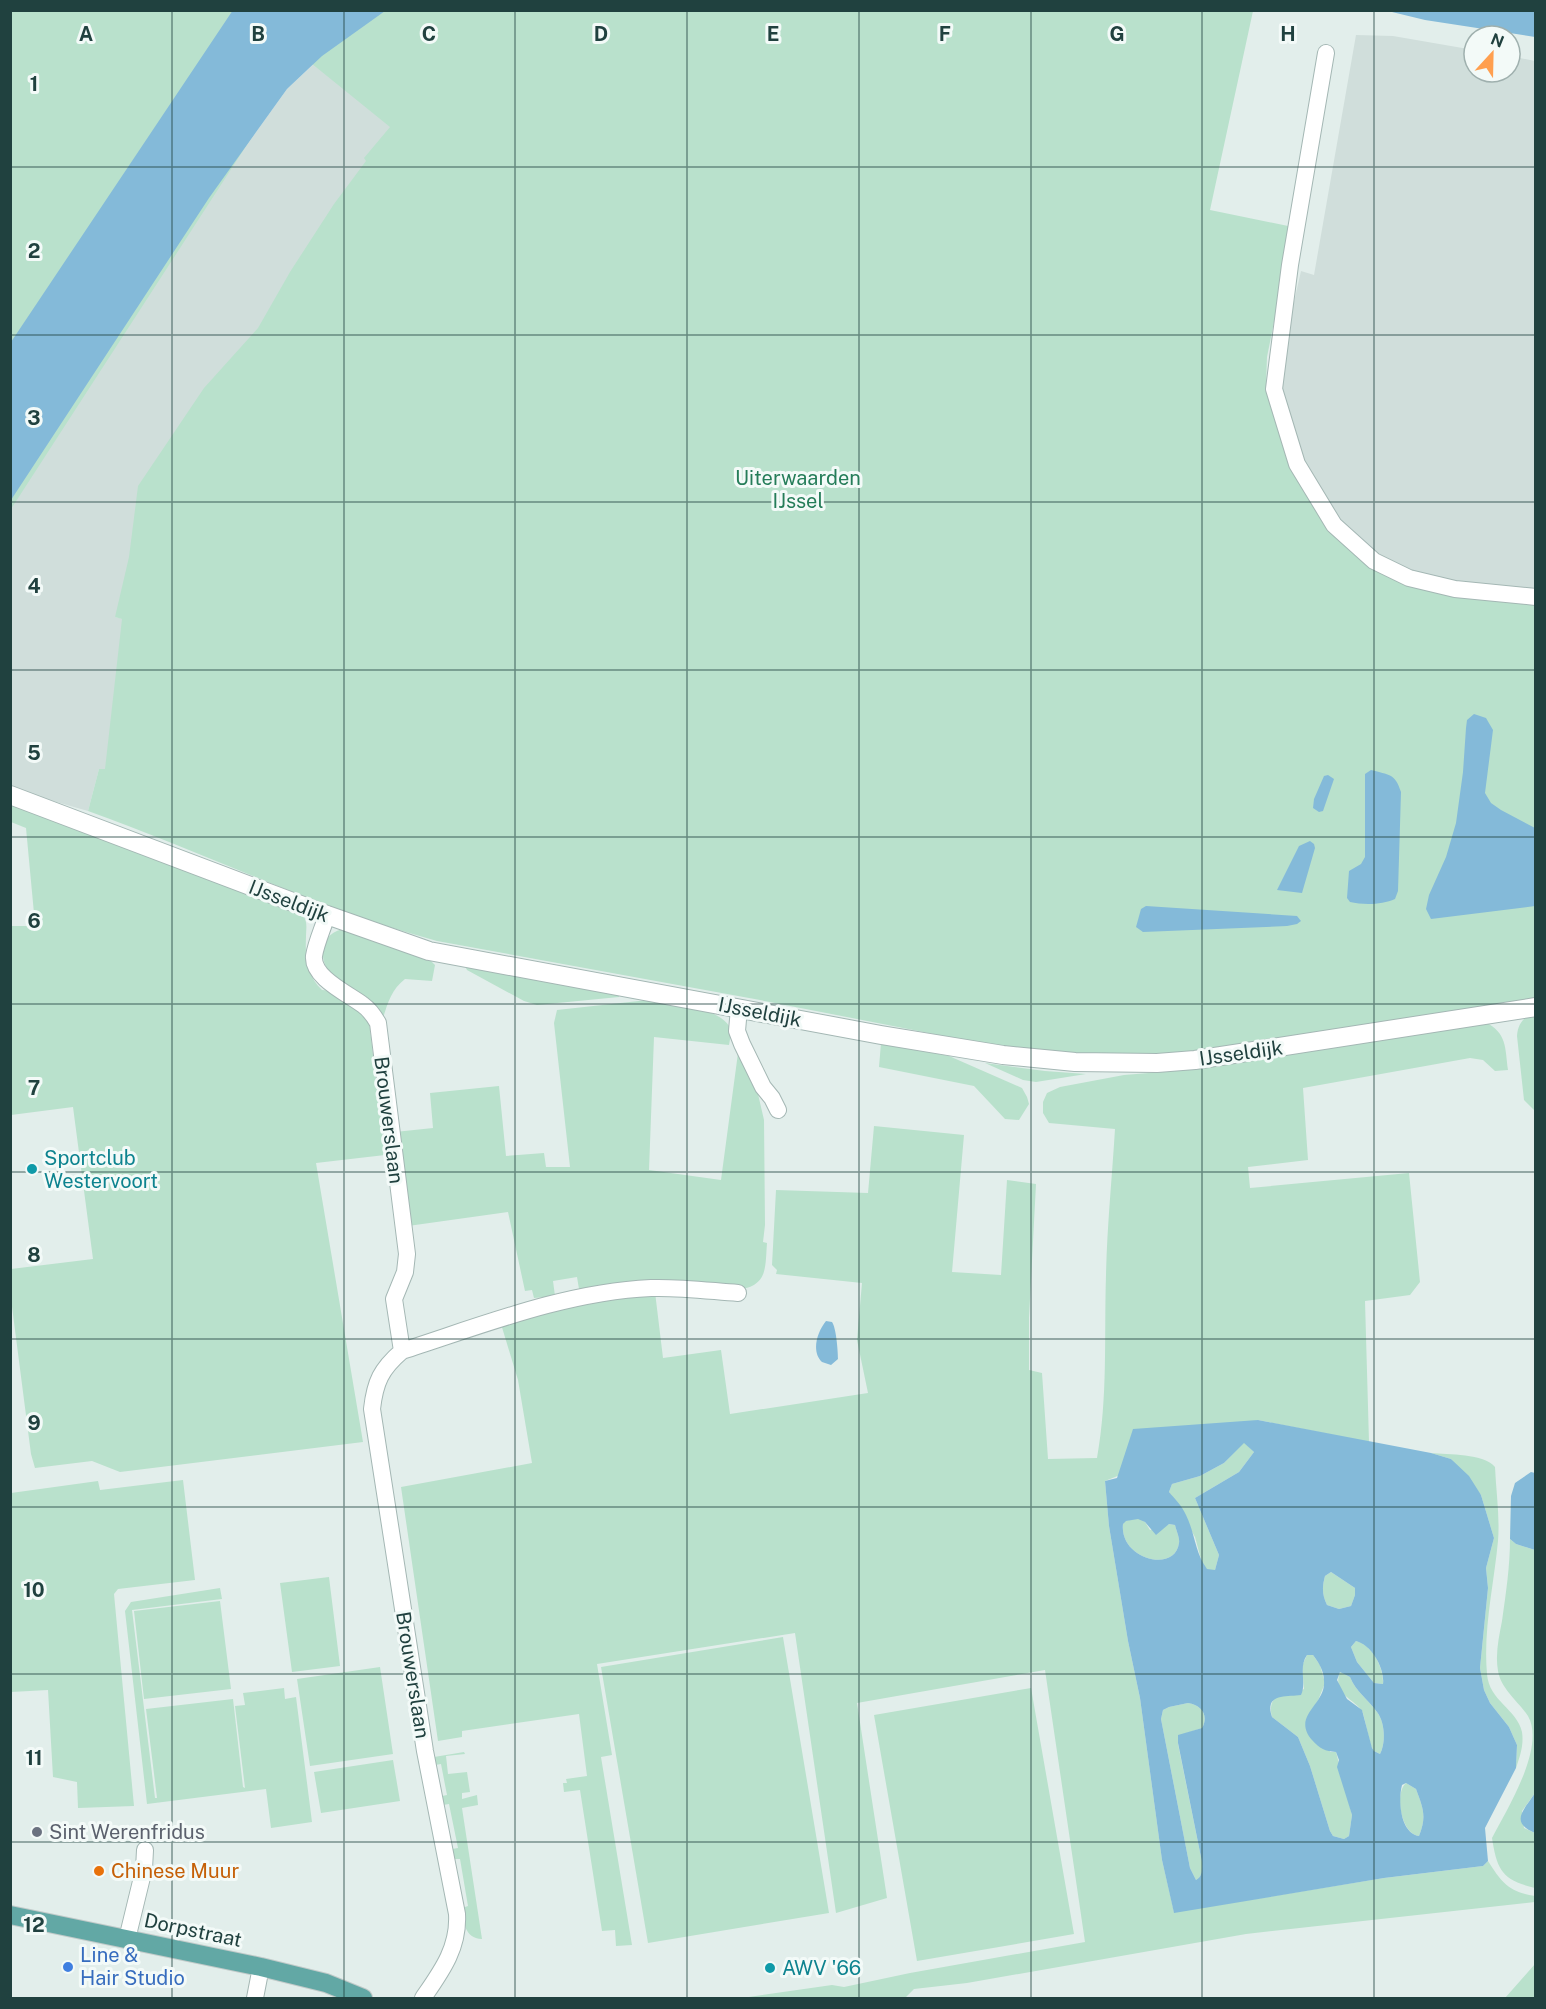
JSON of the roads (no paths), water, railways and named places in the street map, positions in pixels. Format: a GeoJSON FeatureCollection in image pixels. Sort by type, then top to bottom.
{"type":"FeatureCollection","features":[{"type":"Feature","properties":{"kind":"main road","name":"Dorpstraat"},"geometry":{"type":"LineString","coordinates":[[10,1915],[261,1967],[326,1983],[363,1998]]}},
{"type":"Feature","properties":{"kind":"street"},"geometry":{"type":"LineString","coordinates":[[1326,53],[1290,265],[1274,389],[1297,464],[1334,525],[1374,561],[1409,578],[1455,589],[1536,597]]}},
{"type":"Feature","properties":{"kind":"street","name":"IJsseldijk"},"geometry":{"type":"LineString","coordinates":[[10,795],[327,915],[429,951],[1003,1055],[1053,1061],[1121,1063],[1195,1060],[1536,1007]]}},
{"type":"Feature","properties":{"kind":"street","name":"Brouwerslaan"},"geometry":{"type":"LineString","coordinates":[[327,915],[314,956],[315,965],[338,988],[371,1012],[378,1023],[407,1254],[405,1272],[394,1299],[402,1351],[387,1365],[380,1377],[374,1390],[372,1409],[425,1751],[458,1924],[447,1963],[423,1998]]}},
{"type":"Feature","properties":{"kind":"street"},"geometry":{"type":"LineString","coordinates":[[739,1008],[737,1031],[762,1087],[772,1098],[778,1110]]}},
{"type":"Feature","properties":{"kind":"street"},"geometry":{"type":"LineString","coordinates":[[402,1351],[533,1309],[595,1295],[653,1288],[738,1293]]}},
{"type":"Feature","properties":{"kind":"street"},"geometry":{"type":"LineString","coordinates":[[127,1939],[144,1869],[146,1850]]}},
{"type":"Feature","properties":{"kind":"street"},"geometry":{"type":"LineString","coordinates":[[255,1998],[261,1967]]}},
{"type":"Feature","properties":{"kind":"water"},"geometry":{"type":"Polygon","coordinates":[[[233,10],[385,11],[322,56],[287,89],[209,198],[11,500],[11,342],[233,10]]]}},
{"type":"Feature","properties":{"kind":"water"},"geometry":{"type":"Polygon","coordinates":[[[1301,11],[1535,11],[1535,37],[1522,35],[1522,24],[1462,26],[1392,12],[1301,11]]]}},
{"type":"Feature","properties":{"kind":"water"},"geometry":{"type":"Polygon","coordinates":[[[1474,714],[1486,718],[1493,730],[1485,793],[1491,803],[1501,810],[1535,828],[1535,906],[1431,919],[1426,909],[1456,823],[1467,720],[1474,714]]]}},
{"type":"Feature","properties":{"kind":"water"},"geometry":{"type":"Polygon","coordinates":[[[1371,770],[1394,778],[1401,792],[1398,891],[1395,899],[1390,901],[1361,904],[1350,902],[1347,898],[1349,871],[1361,864],[1365,857],[1365,774],[1371,770]]]}},
{"type":"Feature","properties":{"kind":"water"},"geometry":{"type":"Polygon","coordinates":[[[1328,775],[1334,779],[1323,811],[1319,812],[1313,808],[1314,799],[1324,776],[1328,775]]]}},
{"type":"Feature","properties":{"kind":"water"},"geometry":{"type":"Polygon","coordinates":[[[1310,841],[1315,848],[1302,893],[1277,890],[1299,846],[1310,841]]]}},
{"type":"Feature","properties":{"kind":"water"},"geometry":{"type":"Polygon","coordinates":[[[1146,906],[1297,916],[1301,921],[1287,926],[1143,932],[1136,927],[1141,909],[1146,906]]]}},
{"type":"Feature","properties":{"kind":"water"},"geometry":{"type":"Polygon","coordinates":[[[826,1321],[832,1322],[836,1334],[838,1359],[831,1365],[822,1362],[816,1348],[818,1336],[826,1321]]]}},
{"type":"Feature","properties":{"kind":"water"},"geometry":{"type":"Polygon","coordinates":[[[1258,1420],[1431,1453],[1451,1459],[1469,1476],[1481,1495],[1494,1538],[1486,1568],[1488,1588],[1480,1668],[1484,1690],[1490,1703],[1509,1727],[1517,1745],[1516,1768],[1485,1828],[1488,1861],[1483,1866],[1384,1878],[1174,1913],[1162,1860],[1140,1698],[1109,1526],[1105,1481],[1117,1478],[1133,1429],[1258,1420]],[[1244,1443],[1224,1463],[1200,1476],[1172,1484],[1169,1492],[1186,1515],[1203,1563],[1207,1569],[1215,1570],[1219,1555],[1195,1498],[1239,1472],[1254,1452],[1244,1443]],[[1138,1519],[1126,1521],[1123,1524],[1124,1536],[1138,1554],[1158,1560],[1168,1558],[1175,1553],[1179,1541],[1175,1525],[1169,1524],[1156,1535],[1145,1522],[1138,1519]],[[1331,1572],[1325,1576],[1323,1587],[1327,1605],[1339,1609],[1351,1606],[1355,1588],[1331,1572]],[[1356,1641],[1351,1647],[1357,1662],[1374,1683],[1383,1684],[1382,1672],[1376,1658],[1367,1647],[1356,1641]],[[1307,1655],[1303,1665],[1301,1695],[1278,1698],[1271,1704],[1270,1709],[1272,1717],[1298,1737],[1310,1766],[1330,1831],[1333,1836],[1344,1839],[1349,1836],[1352,1815],[1337,1767],[1339,1760],[1336,1752],[1323,1749],[1312,1740],[1305,1724],[1323,1689],[1323,1674],[1313,1655],[1307,1655]],[[1340,1672],[1337,1680],[1347,1699],[1362,1710],[1372,1748],[1380,1754],[1384,1733],[1380,1716],[1355,1687],[1350,1677],[1340,1672]],[[1188,1703],[1163,1710],[1161,1719],[1190,1868],[1196,1880],[1201,1874],[1202,1862],[1178,1735],[1202,1728],[1205,1719],[1203,1712],[1193,1704],[1188,1703]],[[1406,1783],[1402,1785],[1404,1822],[1413,1834],[1419,1836],[1423,1823],[1423,1812],[1416,1789],[1406,1783]]]}},
{"type":"Feature","properties":{"kind":"water"},"geometry":{"type":"Polygon","coordinates":[[[1531,1472],[1535,1473],[1535,1550],[1516,1544],[1510,1539],[1511,1496],[1515,1483],[1531,1472]]]}},
{"type":"Feature","properties":{"kind":"water"},"geometry":{"type":"Polygon","coordinates":[[[1535,1793],[1535,1833],[1522,1824],[1521,1815],[1535,1793]]]}},
{"type":"Feature","properties":{"kind":"place","name":"Sportclub Westervoort"},"geometry":{"type":"Point","coordinates":[32,1169]}},
{"type":"Feature","properties":{"kind":"place","name":"Sint Werenfridus"},"geometry":{"type":"Point","coordinates":[37,1832]}},
{"type":"Feature","properties":{"kind":"place","name":"Chinese Muur"},"geometry":{"type":"Point","coordinates":[99,1871]}},
{"type":"Feature","properties":{"kind":"place","name":"Line & Hair Studio"},"geometry":{"type":"Point","coordinates":[68,1967]}},
{"type":"Feature","properties":{"kind":"place","name":"AWV '66"},"geometry":{"type":"Point","coordinates":[770,1968]}},
{"type":"Feature","properties":{"kind":"park label","name":"Uiterwaarden IJssel"},"geometry":{"type":"Point","coordinates":[798,490]}}]}
